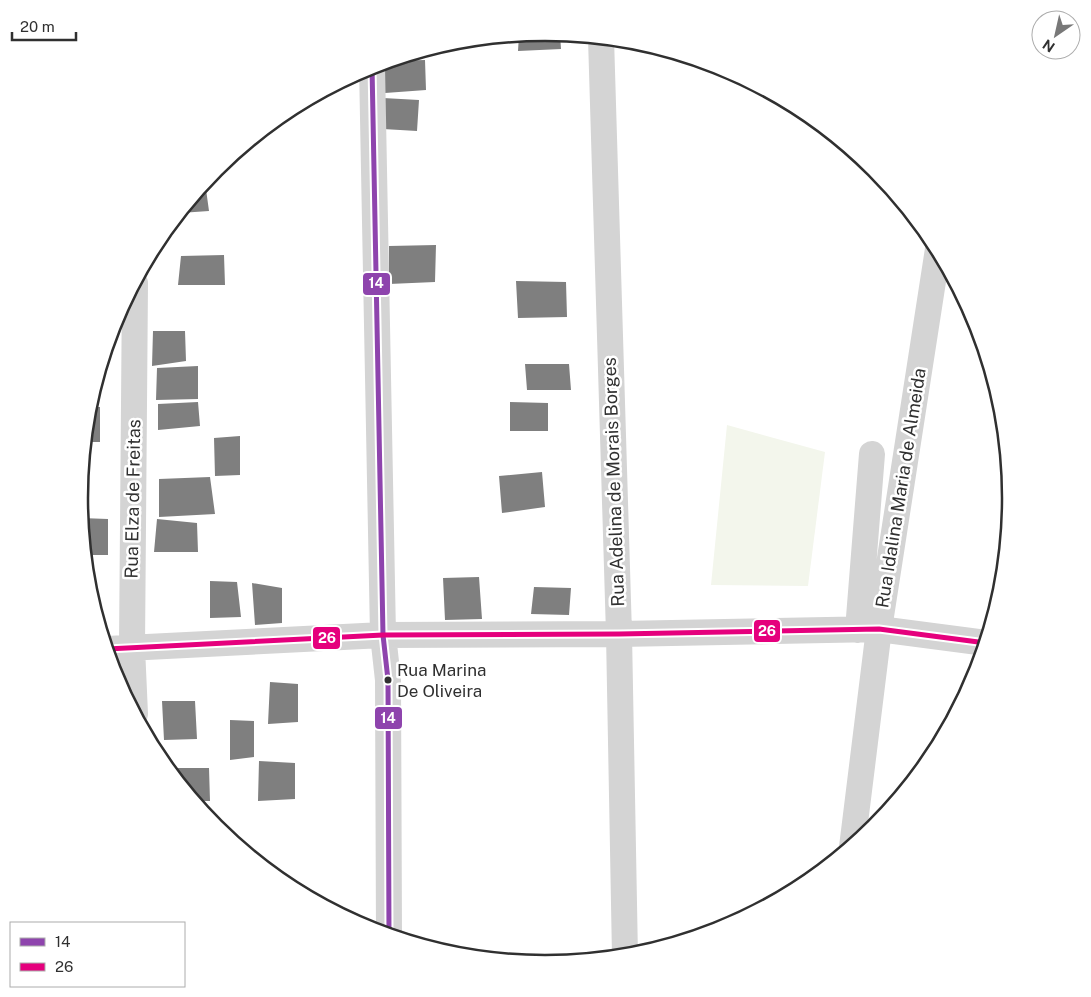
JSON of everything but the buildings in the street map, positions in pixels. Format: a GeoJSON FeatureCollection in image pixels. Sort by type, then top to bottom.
{"type":"FeatureCollection","features":[{"type":"Feature","properties":{"kind":"street","name":"Rua Adelina de Morais Borges"},"geometry":{"type":"LineString","coordinates":[[601,45],[619,634],[625,949]]}},
{"type":"Feature","properties":{"kind":"street"},"geometry":{"type":"LineString","coordinates":[[372,76],[383,635],[388,680],[389,927]]}},
{"type":"Feature","properties":{"kind":"street","name":"Rua Idalina Maria de Almeida"},"geometry":{"type":"LineString","coordinates":[[853,837],[868,629],[936,261]]}},
{"type":"Feature","properties":{"kind":"street","name":"Rua Elza de Freitas"},"geometry":{"type":"LineString","coordinates":[[128,684],[119,648],[134,297]]}},
{"type":"Feature","properties":{"kind":"street"},"geometry":{"type":"LineString","coordinates":[[868,629],[872,454]]}},
{"type":"Feature","properties":{"kind":"street"},"geometry":{"type":"LineString","coordinates":[[119,648],[383,635],[619,634],[868,629],[979,642]]}},
{"type":"Feature","properties":{"kind":"shaded area"},"geometry":{"type":"Polygon","coordinates":[[[727,425],[825,452],[808,586],[711,585],[727,425]]]}},
{"type":"Feature","properties":{"kind":"transit line","name":"14"},"geometry":{"type":"LineString","coordinates":[[372,76],[383,635],[388,680],[389,927]]}},
{"type":"Feature","properties":{"kind":"transit line","name":"26"},"geometry":{"type":"LineString","coordinates":[[114,649],[383,635],[619,634],[879,629],[979,642]]}},
{"type":"Feature","properties":{"kind":"place","name":"Rua Marina De Oliveira"},"geometry":{"type":"Point","coordinates":[388,680]}}]}
